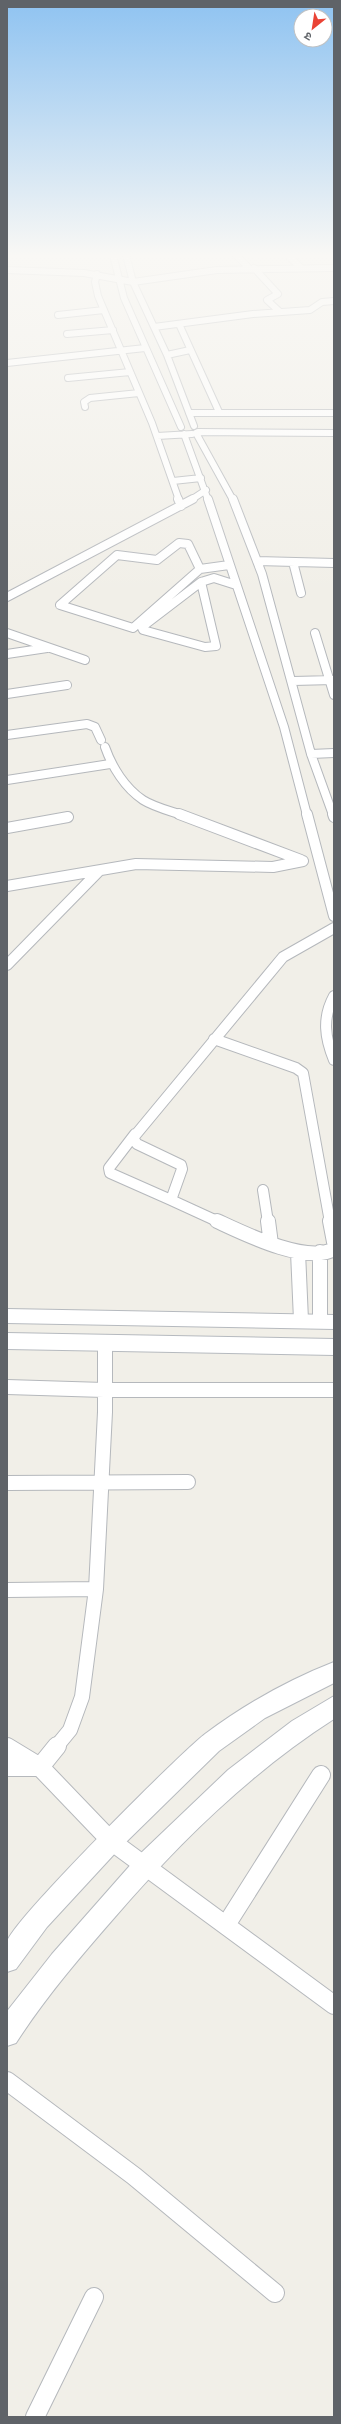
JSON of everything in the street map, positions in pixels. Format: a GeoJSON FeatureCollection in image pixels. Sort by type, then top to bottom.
{"type":"FeatureCollection","features":[{"type":"Feature","properties":{"kind":"street"},"geometry":{"type":"LineString","coordinates":[[128,368],[157,436],[182,506]]}},
{"type":"Feature","properties":{"kind":"street"},"geometry":{"type":"LineString","coordinates":[[154,368],[206,490],[229,564],[284,727],[318,861],[334,916]]}},
{"type":"Feature","properties":{"kind":"street"},"geometry":{"type":"LineString","coordinates":[[172,368],[189,413],[241,516],[257,561],[293,681],[311,754],[334,817]]}},
{"type":"Feature","properties":{"kind":"street"},"geometry":{"type":"LineString","coordinates":[[198,368],[219,412]]}},
{"type":"Feature","properties":{"kind":"street"},"geometry":{"type":"LineString","coordinates":[[68,378],[130,372]]}},
{"type":"Feature","properties":{"kind":"street"},"geometry":{"type":"LineString","coordinates":[[85,407],[84,402],[90,398],[139,393]]}},
{"type":"Feature","properties":{"kind":"street"},"geometry":{"type":"LineString","coordinates":[[189,413],[334,413]]}},
{"type":"Feature","properties":{"kind":"street"},"geometry":{"type":"LineString","coordinates":[[157,436],[182,431],[197,430],[334,428]]}},
{"type":"Feature","properties":{"kind":"street"},"geometry":{"type":"LineString","coordinates":[[197,430],[334,433]]}},
{"type":"Feature","properties":{"kind":"street"},"geometry":{"type":"LineString","coordinates":[[173,481],[201,478]]}},
{"type":"Feature","properties":{"kind":"street"},"geometry":{"type":"LineString","coordinates":[[7,597],[182,506],[206,490]]}},
{"type":"Feature","properties":{"kind":"street"},"geometry":{"type":"LineString","coordinates":[[200,569],[188,544],[182,542],[157,560],[117,555],[61,602],[60,605],[133,628],[200,569],[229,564]]}},
{"type":"Feature","properties":{"kind":"street"},"geometry":{"type":"LineString","coordinates":[[257,561],[334,563]]}},
{"type":"Feature","properties":{"kind":"street"},"geometry":{"type":"LineString","coordinates":[[294,562],[301,593]]}},
{"type":"Feature","properties":{"kind":"street"},"geometry":{"type":"LineString","coordinates":[[201,582],[216,643],[214,647],[205,647],[143,630],[142,628],[146,624],[201,582],[212,577],[236,585]]}},
{"type":"Feature","properties":{"kind":"street"},"geometry":{"type":"LineString","coordinates":[[7,633],[85,660]]}},
{"type":"Feature","properties":{"kind":"street"},"geometry":{"type":"LineString","coordinates":[[315,633],[332,680],[334,695]]}},
{"type":"Feature","properties":{"kind":"street"},"geometry":{"type":"LineString","coordinates":[[7,654],[48,647]]}},
{"type":"Feature","properties":{"kind":"street"},"geometry":{"type":"LineString","coordinates":[[293,681],[332,680]]}},
{"type":"Feature","properties":{"kind":"street"},"geometry":{"type":"LineString","coordinates":[[7,694],[67,685]]}},
{"type":"Feature","properties":{"kind":"street"},"geometry":{"type":"LineString","coordinates":[[7,735],[87,724],[95,727],[110,764],[133,792],[148,803],[303,861]]}},
{"type":"Feature","properties":{"kind":"street"},"geometry":{"type":"LineString","coordinates":[[311,754],[334,753]]}},
{"type":"Feature","properties":{"kind":"street"},"geometry":{"type":"LineString","coordinates":[[7,780],[110,764]]}},
{"type":"Feature","properties":{"kind":"street"},"geometry":{"type":"LineString","coordinates":[[7,828],[68,817]]}},
{"type":"Feature","properties":{"kind":"street"},"geometry":{"type":"LineString","coordinates":[[7,878],[134,856],[272,860],[283,864]]}},
{"type":"Feature","properties":{"kind":"street"},"geometry":{"type":"LineString","coordinates":[[7,886],[136,864],[273,867],[303,861],[318,861]]}},
{"type":"Feature","properties":{"kind":"street"},"geometry":{"type":"LineString","coordinates":[[7,965],[100,870]]}},
{"type":"Feature","properties":{"kind":"street"},"geometry":{"type":"LineString","coordinates":[[334,928],[283,957],[135,1134],[109,1168],[110,1173],[271,1244],[298,1252],[329,1252],[334,1248]]}},
{"type":"Feature","properties":{"kind":"street"},"geometry":{"type":"LineString","coordinates":[[334,996],[327,1008],[324,1032],[334,1060]]}},
{"type":"Feature","properties":{"kind":"street"},"geometry":{"type":"LineString","coordinates":[[214,1039],[296,1068],[303,1074],[334,1242]]}},
{"type":"Feature","properties":{"kind":"street"},"geometry":{"type":"LineString","coordinates":[[135,1134],[134,1140],[137,1144],[182,1166],[171,1200]]}},
{"type":"Feature","properties":{"kind":"street"},"geometry":{"type":"LineString","coordinates":[[263,1190],[271,1244]]}},
{"type":"Feature","properties":{"kind":"street"},"geometry":{"type":"LineString","coordinates":[[298,1252],[301,1320]]}},
{"type":"Feature","properties":{"kind":"street"},"geometry":{"type":"LineString","coordinates":[[7,1316],[301,1320],[327,1322],[320,1252]]}},
{"type":"Feature","properties":{"kind":"street"},"geometry":{"type":"LineString","coordinates":[[7,1341],[334,1347]]}},
{"type":"Feature","properties":{"kind":"street"},"geometry":{"type":"LineString","coordinates":[[40,1767],[70,1730],[82,1697],[96,1589],[105,1412],[105,1342]]}},
{"type":"Feature","properties":{"kind":"street"},"geometry":{"type":"LineString","coordinates":[[7,1387],[104,1390],[334,1390]]}},
{"type":"Feature","properties":{"kind":"street"},"geometry":{"type":"LineString","coordinates":[[7,1483],[102,1484],[188,1482]]}},
{"type":"Feature","properties":{"kind":"street"},"geometry":{"type":"LineString","coordinates":[[7,1590],[96,1589]]}},
{"type":"Feature","properties":{"kind":"street"},"geometry":{"type":"LineString","coordinates":[[10,1952],[111,1841],[210,1743],[257,1710],[334,1672]]}},
{"type":"Feature","properties":{"kind":"street"},"geometry":{"type":"LineString","coordinates":[[7,2034],[25,2007],[56,1968],[143,1866],[220,1789],[277,1744],[334,1707]]}},
{"type":"Feature","properties":{"kind":"street"},"geometry":{"type":"LineString","coordinates":[[7,1747],[40,1767],[111,1841],[334,2005]]}},
{"type":"Feature","properties":{"kind":"street"},"geometry":{"type":"LineString","coordinates":[[7,1767],[40,1767]]}},
{"type":"Feature","properties":{"kind":"street"},"geometry":{"type":"LineString","coordinates":[[226,1925],[322,1775]]}},
{"type":"Feature","properties":{"kind":"street"},"geometry":{"type":"LineString","coordinates":[[7,2081],[134,2176],[275,2293]]}},
{"type":"Feature","properties":{"kind":"street"},"geometry":{"type":"LineString","coordinates":[[34,2417],[94,2297]]}}]}
